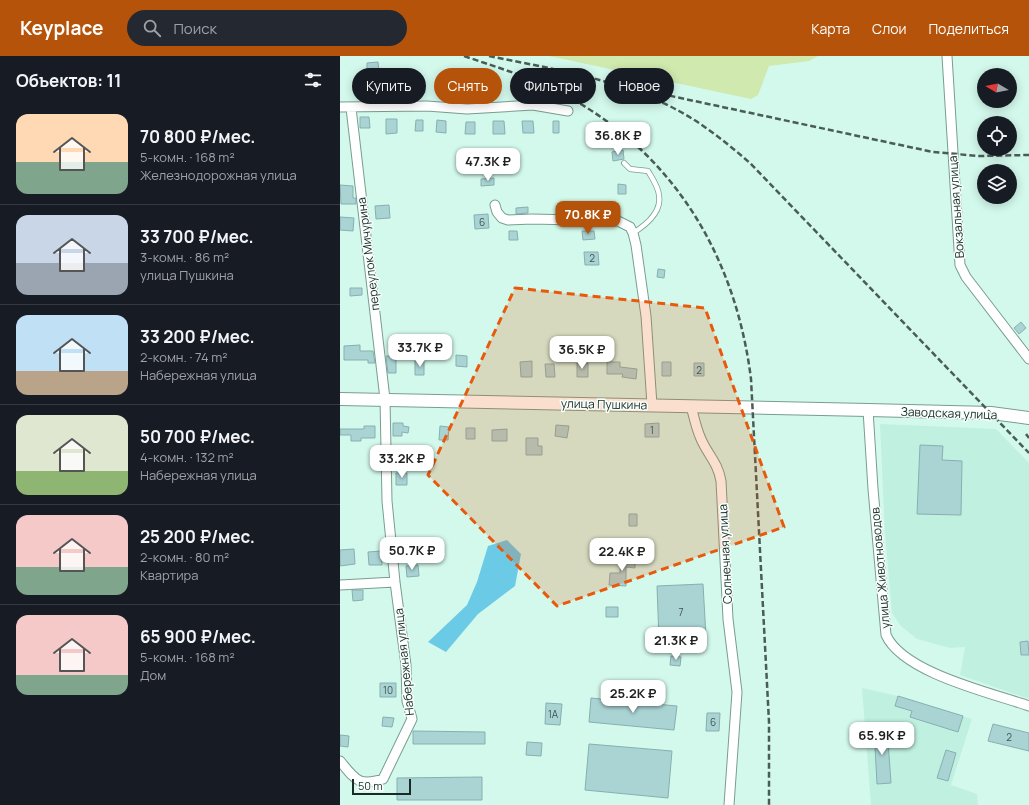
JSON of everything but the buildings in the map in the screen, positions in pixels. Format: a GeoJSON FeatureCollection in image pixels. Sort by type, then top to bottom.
{"type":"FeatureCollection","features":[{"type":"Feature","properties":{"kind":"main road","name":"улица Пушкина"},"geometry":{"type":"LineString","coordinates":[[340,399],[868,410]]}},
{"type":"Feature","properties":{"kind":"main road","name":"Заводская улица"},"geometry":{"type":"LineString","coordinates":[[868,410],[991,413],[1029,418]]}},
{"type":"Feature","properties":{"kind":"street","name":"Вокзальная улица"},"geometry":{"type":"LineString","coordinates":[[947,56],[960,265],[966,277],[1029,360]]}},
{"type":"Feature","properties":{"kind":"street"},"geometry":{"type":"LineString","coordinates":[[340,107],[427,106],[467,109],[533,105],[568,111]]}},
{"type":"Feature","properties":{"kind":"street","name":"переулок Мичурина"},"geometry":{"type":"LineString","coordinates":[[351,108],[385,400]]}},
{"type":"Feature","properties":{"kind":"street"},"geometry":{"type":"LineString","coordinates":[[495,205],[497,212],[502,218],[508,220],[532,219],[618,221],[630,227],[633,232],[646,316],[652,405]]}},
{"type":"Feature","properties":{"kind":"street","name":"Набережная улица"},"geometry":{"type":"LineString","coordinates":[[340,760],[356,779],[370,783],[383,779],[412,719],[406,701],[406,665],[395,582],[387,501],[385,400]]}},
{"type":"Feature","properties":{"kind":"street","name":"Солнечная улица"},"geometry":{"type":"LineString","coordinates":[[691,406],[696,428],[701,440],[718,467],[721,481],[728,619],[737,692],[729,805]]}},
{"type":"Feature","properties":{"kind":"street","name":"улица Животноводов"},"geometry":{"type":"LineString","coordinates":[[868,410],[873,489],[886,635],[888,640],[899,652],[914,663],[941,676],[1029,706]]}},
{"type":"Feature","properties":{"kind":"street"},"geometry":{"type":"LineString","coordinates":[[340,585],[395,582]]}},
{"type":"Feature","properties":{"kind":"lane"},"geometry":{"type":"LineString","coordinates":[[624,163],[630,169],[648,171],[660,195],[659,205],[648,223],[633,232]]}},
{"type":"Feature","properties":{"kind":"highlighted area"},"geometry":{"type":"Polygon","coordinates":[[[515,288],[705,308],[784,527],[557,606],[428,475],[515,288]]]}},
{"type":"Feature","properties":{"kind":"shaded area"},"geometry":{"type":"Polygon","coordinates":[[[880,424],[996,429],[1029,463],[1029,699],[960,675],[965,647],[950,648],[917,639],[901,626],[892,613],[885,534],[880,424]]]}},
{"type":"Feature","properties":{"kind":"shaded area"},"geometry":{"type":"Polygon","coordinates":[[[862,688],[898,696],[972,719],[951,785],[977,794],[978,805],[871,805],[862,688]]]}},
{"type":"Feature","properties":{"kind":"green space"},"geometry":{"type":"Polygon","coordinates":[[[549,56],[818,56],[809,61],[769,66],[758,95],[751,99],[674,83],[674,68],[605,68],[549,56]]]}},
{"type":"Feature","properties":{"kind":"water"},"geometry":{"type":"Polygon","coordinates":[[[507,540],[521,554],[515,586],[478,614],[446,652],[428,642],[467,605],[477,582],[488,546],[507,540]]]}},
{"type":"Feature","properties":{"kind":"railway"},"geometry":{"type":"LineString","coordinates":[[464,56],[528,78],[553,89],[604,119],[638,147],[668,179],[694,214],[715,252],[731,292],[743,334],[751,379],[769,722],[769,805]]}},
{"type":"Feature","properties":{"kind":"railway"},"geometry":{"type":"LineString","coordinates":[[489,56],[586,76],[634,91],[679,111],[716,135],[750,163],[1029,453]]}},
{"type":"Feature","properties":{"kind":"railway"},"geometry":{"type":"LineString","coordinates":[[674,97],[933,152],[979,156],[1029,155]]}},
{"type":"Feature","properties":{"kind":"railway"},"geometry":{"type":"LineString","coordinates":[[1026,434],[1029,438]]}}]}
